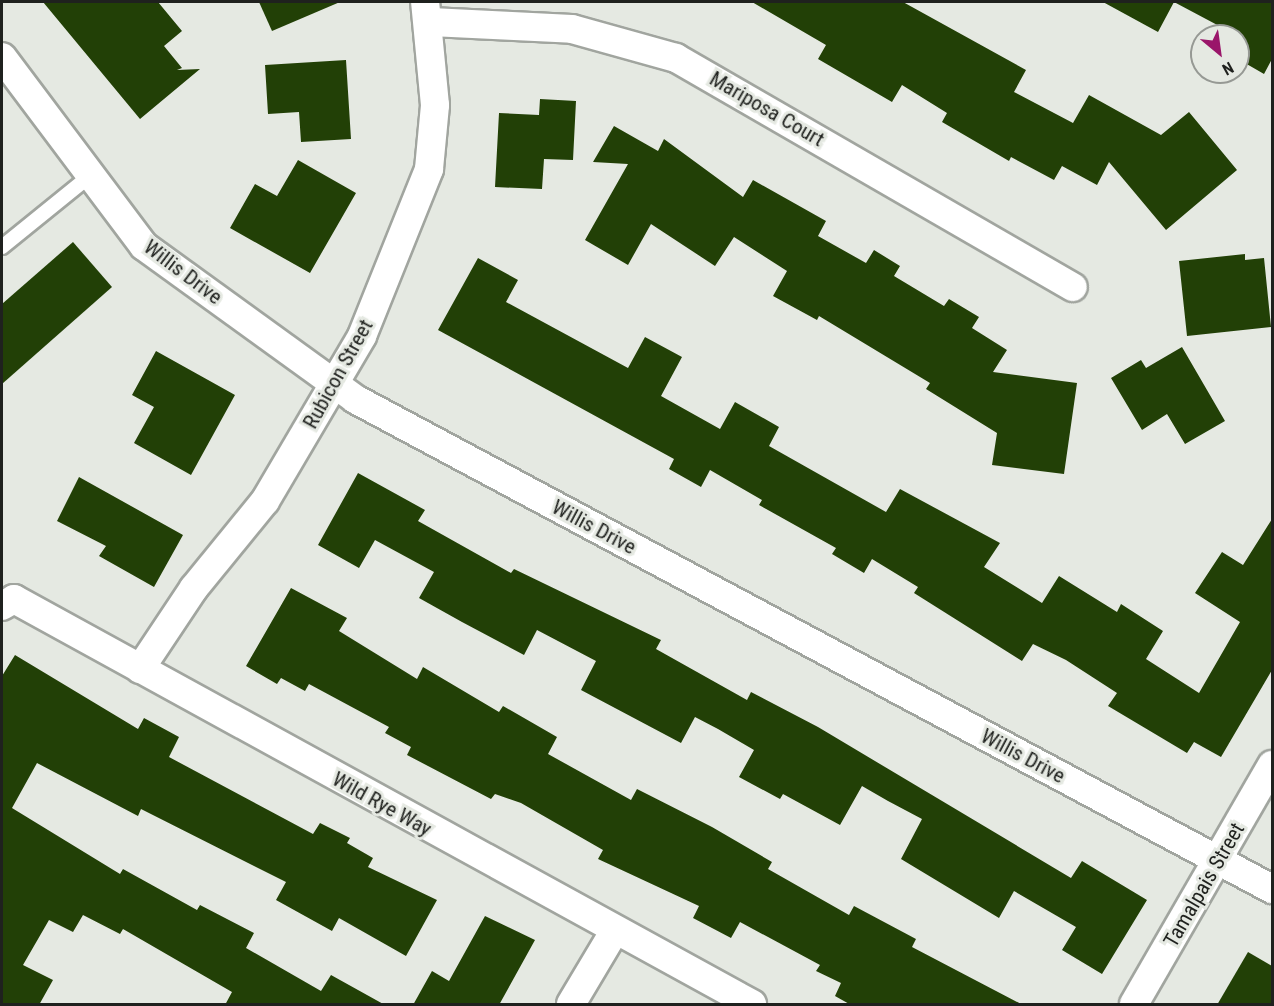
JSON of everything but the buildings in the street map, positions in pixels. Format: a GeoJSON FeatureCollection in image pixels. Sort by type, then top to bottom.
{"type":"FeatureCollection","features":[{"type":"Feature","properties":{"kind":"street","name":"Mariposa Court"},"geometry":{"type":"LineString","coordinates":[[428,12],[572,29],[676,58],[1073,287]]}},
{"type":"Feature","properties":{"kind":"street","name":"Rubicon Street"},"geometry":{"type":"LineString","coordinates":[[140,669],[194,588],[265,501],[362,336],[429,169],[435,105],[428,12]]}},
{"type":"Feature","properties":{"kind":"street","name":"Willis Drive"},"geometry":{"type":"LineString","coordinates":[[2,57],[144,246],[334,384],[1272,889]]}},
{"type":"Feature","properties":{"kind":"street","name":"Wild Rye Way"},"geometry":{"type":"LineString","coordinates":[[8,603],[140,669],[614,932],[752,1005]]}},
{"type":"Feature","properties":{"kind":"street","name":"Tamalpais Street"},"geometry":{"type":"LineString","coordinates":[[1134,1005],[1220,861],[1272,765]]}},
{"type":"Feature","properties":{"kind":"street"},"geometry":{"type":"LineString","coordinates":[[571,1005],[614,932]]}},
{"type":"Feature","properties":{"kind":"lane"},"geometry":{"type":"LineString","coordinates":[[2,247],[91,175]]}}]}
